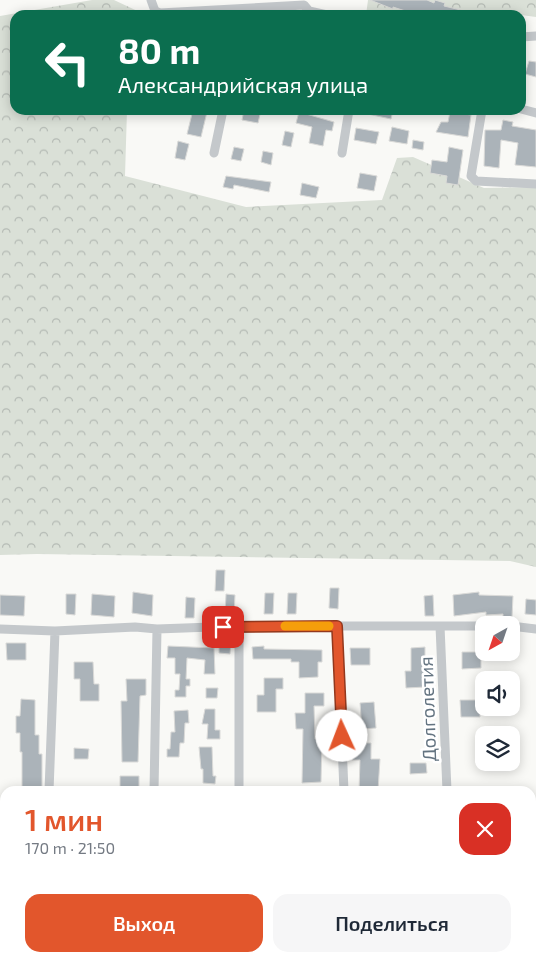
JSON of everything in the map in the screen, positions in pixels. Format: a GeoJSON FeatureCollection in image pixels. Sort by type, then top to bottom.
{"type":"FeatureCollection","features":[{"type":"Feature","properties":{"kind":"street"},"geometry":{"type":"LineString","coordinates":[[246,10],[302,3]]}},
{"type":"Feature","properties":{"kind":"street"},"geometry":{"type":"LineString","coordinates":[[214,154],[222,115]]}},
{"type":"Feature","properties":{"kind":"street"},"geometry":{"type":"LineString","coordinates":[[342,153],[348,115]]}},
{"type":"Feature","properties":{"kind":"street"},"geometry":{"type":"LineString","coordinates":[[481,115],[471,176],[476,181],[536,184]]}},
{"type":"Feature","properties":{"kind":"street"},"geometry":{"type":"LineString","coordinates":[[0,628],[55,631],[135,627],[157,629],[240,626],[475,626]]}},
{"type":"Feature","properties":{"kind":"street"},"geometry":{"type":"LineString","coordinates":[[239,786],[240,626]]}},
{"type":"Feature","properties":{"kind":"street"},"geometry":{"type":"LineString","coordinates":[[337,626],[344,786]]}},
{"type":"Feature","properties":{"kind":"street","name":"Долголетия"},"geometry":{"type":"LineString","coordinates":[[440,626],[447,786]]}},
{"type":"Feature","properties":{"kind":"street"},"geometry":{"type":"LineString","coordinates":[[520,627],[536,629]]}},
{"type":"Feature","properties":{"kind":"street"},"geometry":{"type":"LineString","coordinates":[[154,786],[157,629]]}},
{"type":"Feature","properties":{"kind":"street"},"geometry":{"type":"LineString","coordinates":[[49,786],[55,631]]}},
{"type":"Feature","properties":{"kind":"green space"},"geometry":{"type":"Polygon","coordinates":[[[92,0],[114,0],[135,10],[34,10],[92,0]]]}},
{"type":"Feature","properties":{"kind":"green space"},"geometry":{"type":"Polygon","coordinates":[[[368,0],[536,0],[536,17],[526,16],[526,10],[367,10],[368,0]]]}},
{"type":"Feature","properties":{"kind":"green space"},"geometry":{"type":"Polygon","coordinates":[[[10,14],[10,115],[127,115],[125,176],[246,207],[382,200],[397,158],[413,157],[484,188],[536,187],[536,567],[510,561],[0,555],[0,16],[10,14]]]}},
{"type":"Feature","properties":{"kind":"building"},"geometry":{"type":"Polygon","coordinates":[[[370,0],[427,0],[434,3],[435,0],[445,3],[444,6],[461,10],[402,10],[393,7],[393,9],[370,0]]]}},
{"type":"Feature","properties":{"kind":"building"},"geometry":{"type":"Polygon","coordinates":[[[529,61],[536,62],[536,77],[526,74],[529,61]]]}},
{"type":"Feature","properties":{"kind":"building"},"geometry":{"type":"Polygon","coordinates":[[[192,115],[206,115],[201,137],[187,134],[192,115]]]}},
{"type":"Feature","properties":{"kind":"building"},"geometry":{"type":"Polygon","coordinates":[[[243,115],[260,115],[258,123],[242,120],[243,115]]]}},
{"type":"Feature","properties":{"kind":"building"},"geometry":{"type":"Polygon","coordinates":[[[298,115],[310,115],[334,122],[332,131],[326,130],[323,146],[309,143],[312,127],[296,123],[298,115]]]}},
{"type":"Feature","properties":{"kind":"building"},"geometry":{"type":"Polygon","coordinates":[[[372,115],[392,115],[391,119],[372,115]]]}},
{"type":"Feature","properties":{"kind":"building"},"geometry":{"type":"Polygon","coordinates":[[[449,115],[471,115],[468,137],[436,132],[441,122],[448,122],[449,115]]]}},
{"type":"Feature","properties":{"kind":"building"},"geometry":{"type":"Polygon","coordinates":[[[503,120],[513,122],[512,126],[536,130],[536,167],[515,165],[518,143],[501,140],[499,168],[484,166],[485,130],[501,130],[503,120]]]}},
{"type":"Feature","properties":{"kind":"building"},"geometry":{"type":"Polygon","coordinates":[[[392,127],[409,131],[407,144],[389,141],[392,127]]]}},
{"type":"Feature","properties":{"kind":"building"},"geometry":{"type":"Polygon","coordinates":[[[356,128],[379,132],[376,144],[354,140],[356,128]]]}},
{"type":"Feature","properties":{"kind":"building"},"geometry":{"type":"Polygon","coordinates":[[[285,131],[294,133],[291,147],[282,145],[285,131]]]}},
{"type":"Feature","properties":{"kind":"building"},"geometry":{"type":"Polygon","coordinates":[[[413,140],[424,142],[423,150],[412,148],[413,140]]]}},
{"type":"Feature","properties":{"kind":"building"},"geometry":{"type":"Polygon","coordinates":[[[178,141],[189,144],[185,160],[175,158],[178,141]]]}},
{"type":"Feature","properties":{"kind":"building"},"geometry":{"type":"Polygon","coordinates":[[[234,147],[244,149],[241,161],[231,159],[234,147]]]}},
{"type":"Feature","properties":{"kind":"building"},"geometry":{"type":"Polygon","coordinates":[[[449,147],[463,150],[458,185],[446,183],[447,176],[430,173],[432,160],[447,162],[449,147]]]}},
{"type":"Feature","properties":{"kind":"building"},"geometry":{"type":"Polygon","coordinates":[[[263,151],[273,153],[271,165],[261,162],[263,151]]]}},
{"type":"Feature","properties":{"kind":"building"},"geometry":{"type":"Polygon","coordinates":[[[360,173],[377,176],[374,191],[357,188],[360,173]]]}},
{"type":"Feature","properties":{"kind":"building"},"geometry":{"type":"Polygon","coordinates":[[[226,176],[271,182],[269,192],[234,185],[233,189],[223,187],[226,176]]]}},
{"type":"Feature","properties":{"kind":"building"},"geometry":{"type":"Polygon","coordinates":[[[302,183],[319,187],[316,198],[300,195],[302,183]]]}},
{"type":"Feature","properties":{"kind":"building"},"geometry":{"type":"Polygon","coordinates":[[[216,570],[225,570],[224,591],[215,591],[216,570]]]}},
{"type":"Feature","properties":{"kind":"building"},"geometry":{"type":"Polygon","coordinates":[[[330,588],[339,588],[338,609],[329,608],[330,588]]]}},
{"type":"Feature","properties":{"kind":"building"},"geometry":{"type":"Polygon","coordinates":[[[133,592],[153,595],[152,616],[132,613],[133,592]]]}},
{"type":"Feature","properties":{"kind":"building"},"geometry":{"type":"Polygon","coordinates":[[[479,592],[479,595],[513,596],[512,616],[503,616],[503,614],[486,615],[486,612],[454,616],[453,595],[479,592]]]}},
{"type":"Feature","properties":{"kind":"building"},"geometry":{"type":"Polygon","coordinates":[[[265,593],[274,593],[273,614],[264,614],[265,593]]]}},
{"type":"Feature","properties":{"kind":"building"},"geometry":{"type":"Polygon","coordinates":[[[288,593],[297,593],[296,614],[287,614],[288,593]]]}},
{"type":"Feature","properties":{"kind":"building"},"geometry":{"type":"Polygon","coordinates":[[[66,594],[76,594],[75,615],[66,614],[66,594]]]}},
{"type":"Feature","properties":{"kind":"building"},"geometry":{"type":"Polygon","coordinates":[[[92,594],[115,596],[114,617],[91,615],[92,594]]]}},
{"type":"Feature","properties":{"kind":"building"},"geometry":{"type":"Polygon","coordinates":[[[226,594],[235,595],[234,616],[225,615],[226,594]]]}},
{"type":"Feature","properties":{"kind":"building"},"geometry":{"type":"Polygon","coordinates":[[[0,595],[25,596],[24,616],[0,615],[0,595]]]}},
{"type":"Feature","properties":{"kind":"building"},"geometry":{"type":"Polygon","coordinates":[[[433,595],[434,616],[425,616],[424,596],[433,595]]]}},
{"type":"Feature","properties":{"kind":"building"},"geometry":{"type":"Polygon","coordinates":[[[186,597],[195,598],[194,618],[185,618],[186,597]]]}},
{"type":"Feature","properties":{"kind":"building"},"geometry":{"type":"Polygon","coordinates":[[[526,599],[536,600],[536,615],[525,614],[526,599]]]}},
{"type":"Feature","properties":{"kind":"building"},"geometry":{"type":"Polygon","coordinates":[[[219,641],[231,642],[230,654],[219,653],[219,641]]]}},
{"type":"Feature","properties":{"kind":"building"},"geometry":{"type":"Polygon","coordinates":[[[6,643],[26,643],[26,660],[7,660],[6,643]]]}},
{"type":"Feature","properties":{"kind":"building"},"geometry":{"type":"Polygon","coordinates":[[[168,646],[214,648],[215,674],[204,674],[205,660],[187,658],[186,679],[190,679],[190,686],[186,686],[186,697],[175,697],[175,690],[179,690],[180,674],[175,674],[175,658],[167,658],[168,646]]]}},
{"type":"Feature","properties":{"kind":"building"},"geometry":{"type":"Polygon","coordinates":[[[264,646],[264,649],[322,650],[322,662],[318,662],[318,677],[299,678],[299,662],[291,662],[291,659],[253,659],[252,647],[264,646]]]}},
{"type":"Feature","properties":{"kind":"building"},"geometry":{"type":"Polygon","coordinates":[[[425,647],[425,687],[406,688],[405,671],[411,671],[411,648],[425,647]]]}},
{"type":"Feature","properties":{"kind":"building"},"geometry":{"type":"Polygon","coordinates":[[[350,648],[370,648],[370,665],[351,665],[350,648]]]}},
{"type":"Feature","properties":{"kind":"building"},"geometry":{"type":"Polygon","coordinates":[[[462,652],[475,652],[475,661],[481,661],[481,668],[462,669],[462,652]]]}},
{"type":"Feature","properties":{"kind":"building"},"geometry":{"type":"Polygon","coordinates":[[[74,662],[93,662],[94,684],[99,684],[99,701],[80,701],[80,679],[74,679],[74,662]]]}},
{"type":"Feature","properties":{"kind":"building"},"geometry":{"type":"Polygon","coordinates":[[[264,678],[283,678],[283,689],[276,689],[276,712],[257,712],[257,695],[264,695],[264,678]]]}},
{"type":"Feature","properties":{"kind":"building"},"geometry":{"type":"Polygon","coordinates":[[[126,679],[146,679],[146,695],[140,696],[138,762],[122,762],[121,701],[127,701],[126,679]]]}},
{"type":"Feature","properties":{"kind":"building"},"geometry":{"type":"Polygon","coordinates":[[[206,688],[218,688],[217,698],[206,698],[206,688]]]}},
{"type":"Feature","properties":{"kind":"building"},"geometry":{"type":"Polygon","coordinates":[[[305,693],[324,693],[324,706],[314,706],[315,739],[322,739],[321,782],[302,783],[303,729],[296,729],[295,713],[305,713],[305,693]]]}},
{"type":"Feature","properties":{"kind":"building"},"geometry":{"type":"Polygon","coordinates":[[[21,699],[35,700],[35,735],[39,735],[39,754],[42,754],[42,786],[22,786],[20,733],[16,733],[16,716],[20,716],[21,699]]]}},
{"type":"Feature","properties":{"kind":"building"},"geometry":{"type":"Polygon","coordinates":[[[460,700],[475,700],[475,716],[480,717],[461,717],[460,700]]]}},
{"type":"Feature","properties":{"kind":"building"},"geometry":{"type":"Polygon","coordinates":[[[374,702],[376,728],[362,729],[360,703],[374,702]]]}},
{"type":"Feature","properties":{"kind":"building"},"geometry":{"type":"Polygon","coordinates":[[[205,709],[215,709],[215,730],[220,730],[220,739],[207,739],[208,724],[202,724],[205,709]]]}},
{"type":"Feature","properties":{"kind":"building"},"geometry":{"type":"Polygon","coordinates":[[[188,710],[189,723],[185,723],[184,743],[180,743],[179,757],[167,757],[167,749],[170,749],[171,732],[175,732],[174,711],[188,710]]]}},
{"type":"Feature","properties":{"kind":"building"},"geometry":{"type":"Polygon","coordinates":[[[352,743],[371,743],[371,759],[380,759],[378,786],[359,786],[360,760],[352,760],[352,743]]]}},
{"type":"Feature","properties":{"kind":"building"},"geometry":{"type":"Polygon","coordinates":[[[199,747],[212,747],[213,776],[216,776],[215,784],[203,783],[203,769],[201,769],[199,747]]]}},
{"type":"Feature","properties":{"kind":"building"},"geometry":{"type":"Polygon","coordinates":[[[74,748],[89,749],[88,759],[74,759],[74,748]]]}},
{"type":"Feature","properties":{"kind":"building"},"geometry":{"type":"Polygon","coordinates":[[[410,763],[426,763],[427,773],[410,774],[410,763]]]}},
{"type":"Feature","properties":{"kind":"building"},"geometry":{"type":"Polygon","coordinates":[[[120,776],[139,776],[139,786],[120,786],[120,776]]]}},
{"type":"Feature","properties":{"kind":"slow traffic"},"geometry":{"type":"LineString","coordinates":[[285,626],[329,626]]}},
{"type":"Feature","properties":{"kind":"route"},"geometry":{"type":"LineString","coordinates":[[223,627],[337,626],[342,736]]}}]}
